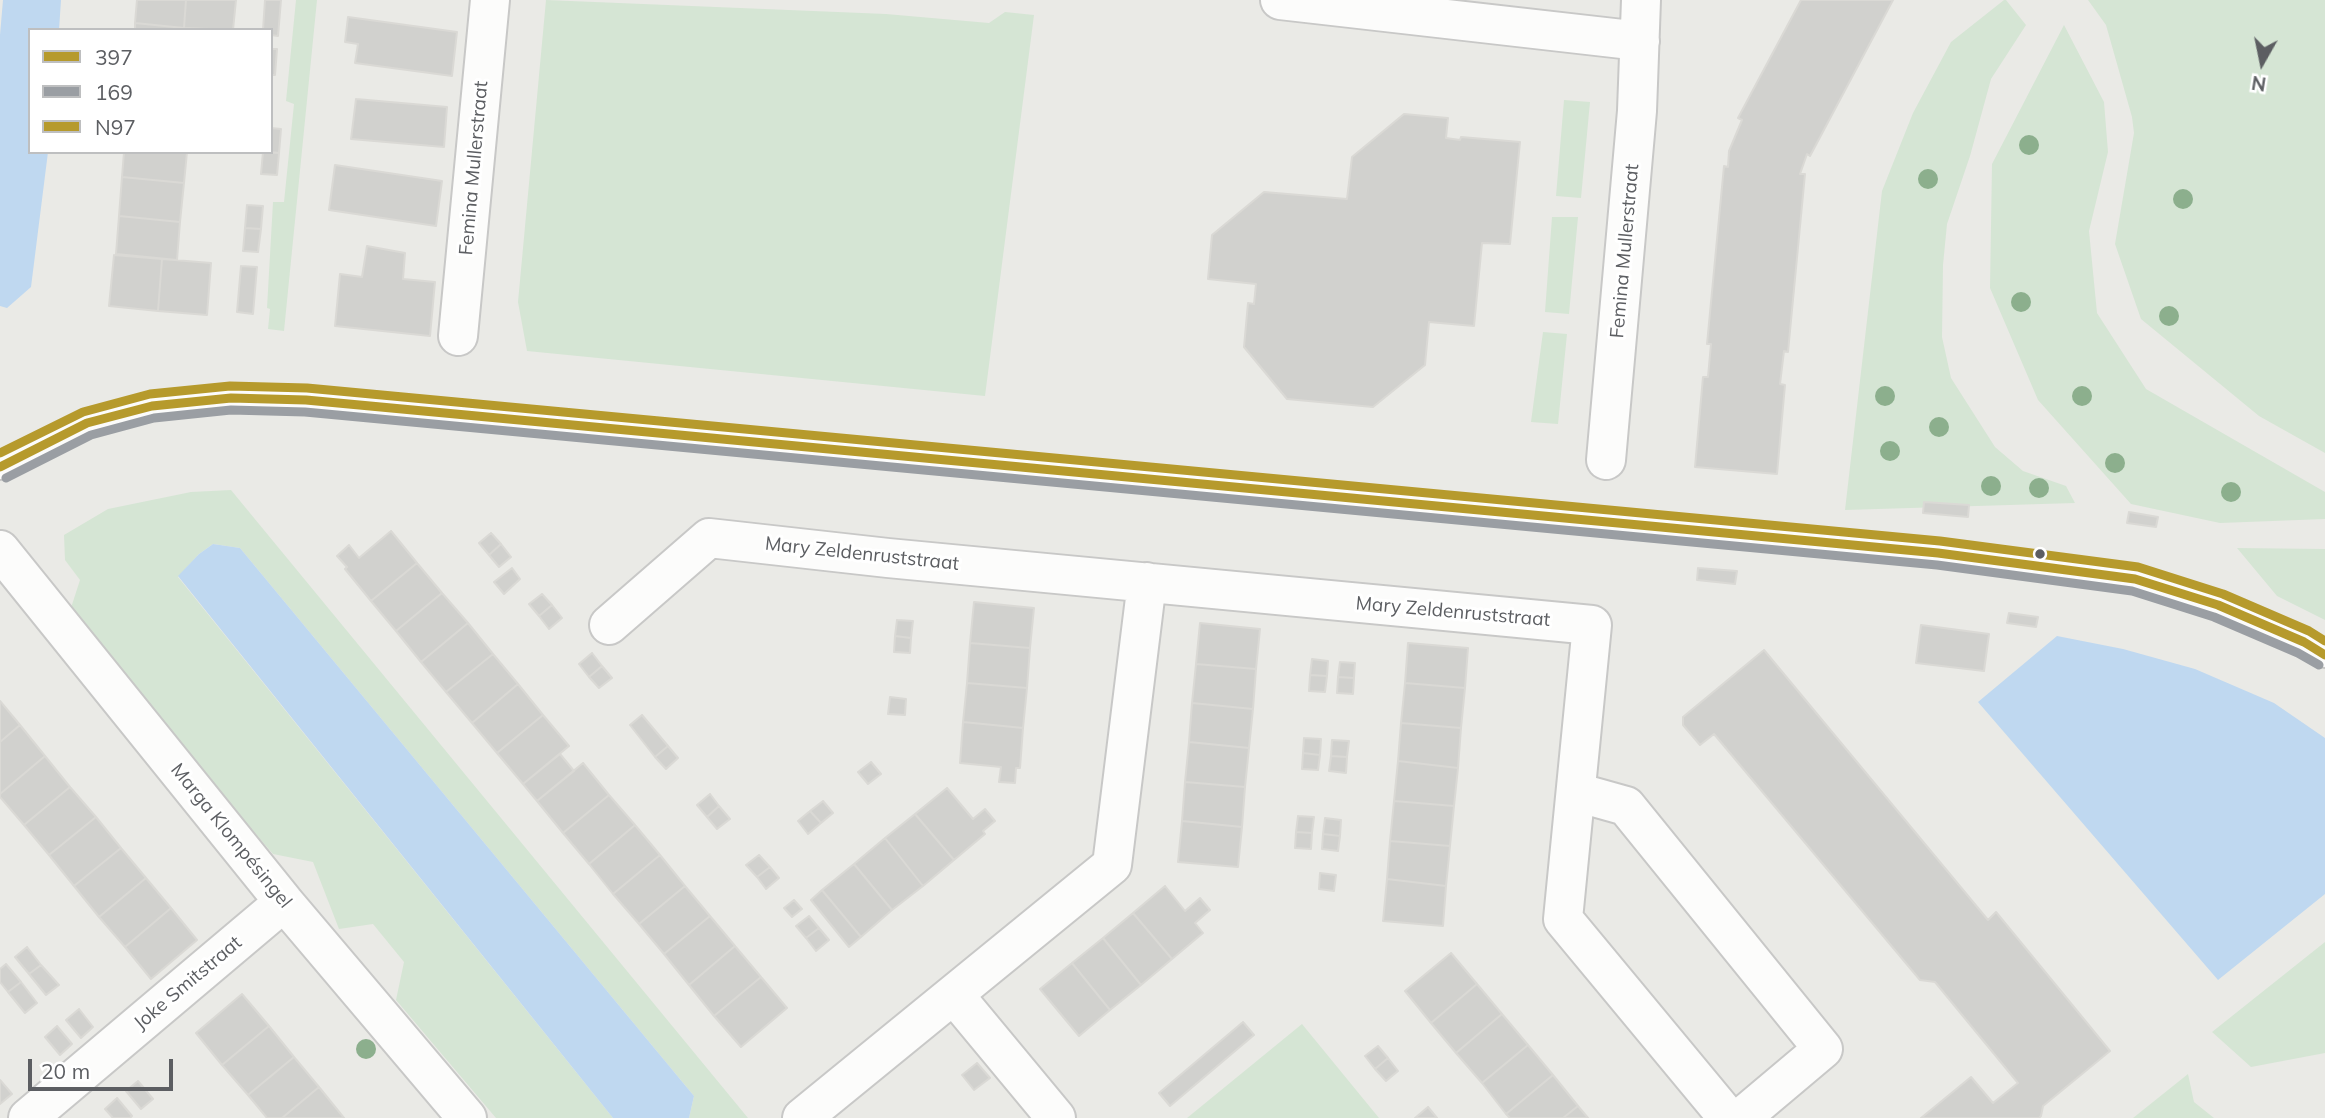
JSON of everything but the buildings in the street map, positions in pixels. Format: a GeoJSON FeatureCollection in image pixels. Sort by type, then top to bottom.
{"type":"FeatureCollection","features":[{"type":"Feature","properties":{"kind":"street","name":"Femina Mullerstraat"},"geometry":{"type":"LineString","coordinates":[[458,336],[490,0]]}},
{"type":"Feature","properties":{"kind":"street"},"geometry":{"type":"LineString","coordinates":[[1280,0],[1640,41]]}},
{"type":"Feature","properties":{"kind":"street","name":"Femina Mullerstraat"},"geometry":{"type":"LineString","coordinates":[[1606,460],[1637,111],[1641,0]]}},
{"type":"Feature","properties":{"kind":"street","name":"Mary Zeldenruststraat"},"geometry":{"type":"LineString","coordinates":[[609,625],[709,538],[1592,625],[1563,919],[1728,1118]]}},
{"type":"Feature","properties":{"kind":"street","name":"Marga Klompésingel"},"geometry":{"type":"LineString","coordinates":[[0,550],[284,902],[467,1118]]}},
{"type":"Feature","properties":{"kind":"street"},"geometry":{"type":"LineString","coordinates":[[802,1118],[1112,865],[1147,582]]}},
{"type":"Feature","properties":{"kind":"street"},"geometry":{"type":"LineString","coordinates":[[1576,792],[1626,806],[1823,1049],[1741,1118]]}},
{"type":"Feature","properties":{"kind":"street","name":"Joke Smitstraat"},"geometry":{"type":"LineString","coordinates":[[28,1118],[284,902]]}},
{"type":"Feature","properties":{"kind":"street"},"geometry":{"type":"LineString","coordinates":[[954,995],[1056,1118]]}},
{"type":"Feature","properties":{"kind":"lane"},"geometry":{"type":"LineString","coordinates":[[0,467],[87,423],[152,406],[231,398],[306,400],[1938,553],[2135,579],[2218,605],[2304,642],[2325,655]]}},
{"type":"Feature","properties":{"kind":"green space"},"geometry":{"type":"Polygon","coordinates":[[[296,0],[317,0],[284,331],[268,329],[270,309],[267,308],[273,202],[284,202],[294,104],[286,101],[296,0]]]}},
{"type":"Feature","properties":{"kind":"green space"},"geometry":{"type":"Polygon","coordinates":[[[546,0],[886,14],[989,23],[1005,12],[1034,15],[985,396],[527,351],[518,302],[546,0]]]}},
{"type":"Feature","properties":{"kind":"green space"},"geometry":{"type":"Polygon","coordinates":[[[2004,0],[2026,25],[1991,79],[1970,156],[1947,224],[1943,265],[1942,337],[1951,378],[1995,447],[2023,471],[2066,486],[2075,503],[1845,510],[1882,191],[1913,113],[1951,42],[2004,0]]]}},
{"type":"Feature","properties":{"kind":"green space"},"geometry":{"type":"Polygon","coordinates":[[[2088,0],[2325,0],[2325,453],[2259,416],[2141,319],[2115,244],[2134,133],[2132,117],[2106,25],[2088,0]]]}},
{"type":"Feature","properties":{"kind":"green space"},"geometry":{"type":"Polygon","coordinates":[[[2064,25],[2104,102],[2108,152],[2089,231],[2097,313],[2146,389],[2325,492],[2325,519],[2220,523],[2131,504],[2038,400],[1990,288],[1992,164],[2064,25]]]}},
{"type":"Feature","properties":{"kind":"green space"},"geometry":{"type":"Polygon","coordinates":[[[1564,100],[1590,102],[1581,198],[1556,196],[1564,100]]]}},
{"type":"Feature","properties":{"kind":"green space"},"geometry":{"type":"Polygon","coordinates":[[[1552,217],[1578,217],[1569,314],[1545,312],[1552,217]]]}},
{"type":"Feature","properties":{"kind":"green space"},"geometry":{"type":"Polygon","coordinates":[[[1543,332],[1567,334],[1558,424],[1531,422],[1543,332]]]}},
{"type":"Feature","properties":{"kind":"green space"},"geometry":{"type":"Polygon","coordinates":[[[231,490],[748,1118],[689,1118],[694,1096],[240,548],[213,544],[199,554],[178,577],[613,1118],[496,1118],[396,1000],[404,962],[373,924],[339,929],[313,862],[273,854],[68,617],[80,580],[65,560],[64,535],[108,509],[191,492],[231,490]]]}},
{"type":"Feature","properties":{"kind":"green space"},"geometry":{"type":"Polygon","coordinates":[[[2237,548],[2325,549],[2325,620],[2277,596],[2237,548]]]}},
{"type":"Feature","properties":{"kind":"green space"},"geometry":{"type":"Polygon","coordinates":[[[2325,942],[2325,1053],[2251,1067],[2212,1032],[2325,942]]]}},
{"type":"Feature","properties":{"kind":"green space"},"geometry":{"type":"Polygon","coordinates":[[[1302,1024],[1379,1118],[1187,1118],[1302,1024]]]}},
{"type":"Feature","properties":{"kind":"green space"},"geometry":{"type":"Polygon","coordinates":[[[2188,1074],[2194,1102],[2214,1118],[2133,1118],[2188,1074]]]}},
{"type":"Feature","properties":{"kind":"water"},"geometry":{"type":"Polygon","coordinates":[[[3,0],[61,0],[59,28],[28,28],[28,154],[48,154],[31,287],[7,308],[0,306],[0,35],[3,0]]]}},
{"type":"Feature","properties":{"kind":"water"},"geometry":{"type":"Polygon","coordinates":[[[213,544],[240,548],[694,1096],[689,1118],[613,1118],[178,576],[213,544]]]}},
{"type":"Feature","properties":{"kind":"water"},"geometry":{"type":"Polygon","coordinates":[[[2057,636],[2123,649],[2195,669],[2274,703],[2325,738],[2325,894],[2218,980],[1978,702],[2057,636]]]}},
{"type":"Feature","properties":{"kind":"transit line","name":"N97"},"geometry":{"type":"LineString","coordinates":[[0,453],[83,412],[150,394],[230,386],[307,388],[1940,541],[2138,567],[2223,594],[2309,631],[2325,641]]}},
{"type":"Feature","properties":{"kind":"transit line","name":"397"},"geometry":{"type":"LineString","coordinates":[[0,467],[87,423],[152,406],[231,398],[306,400],[1938,553],[2135,579],[2218,605],[2304,642],[2325,655]]}},
{"type":"Feature","properties":{"kind":"transit line","name":"169"},"geometry":{"type":"LineString","coordinates":[[6,478],[91,435],[154,418],[231,410],[305,412],[1937,565],[2132,591],[2214,617],[2298,653],[2319,665]]}}]}
